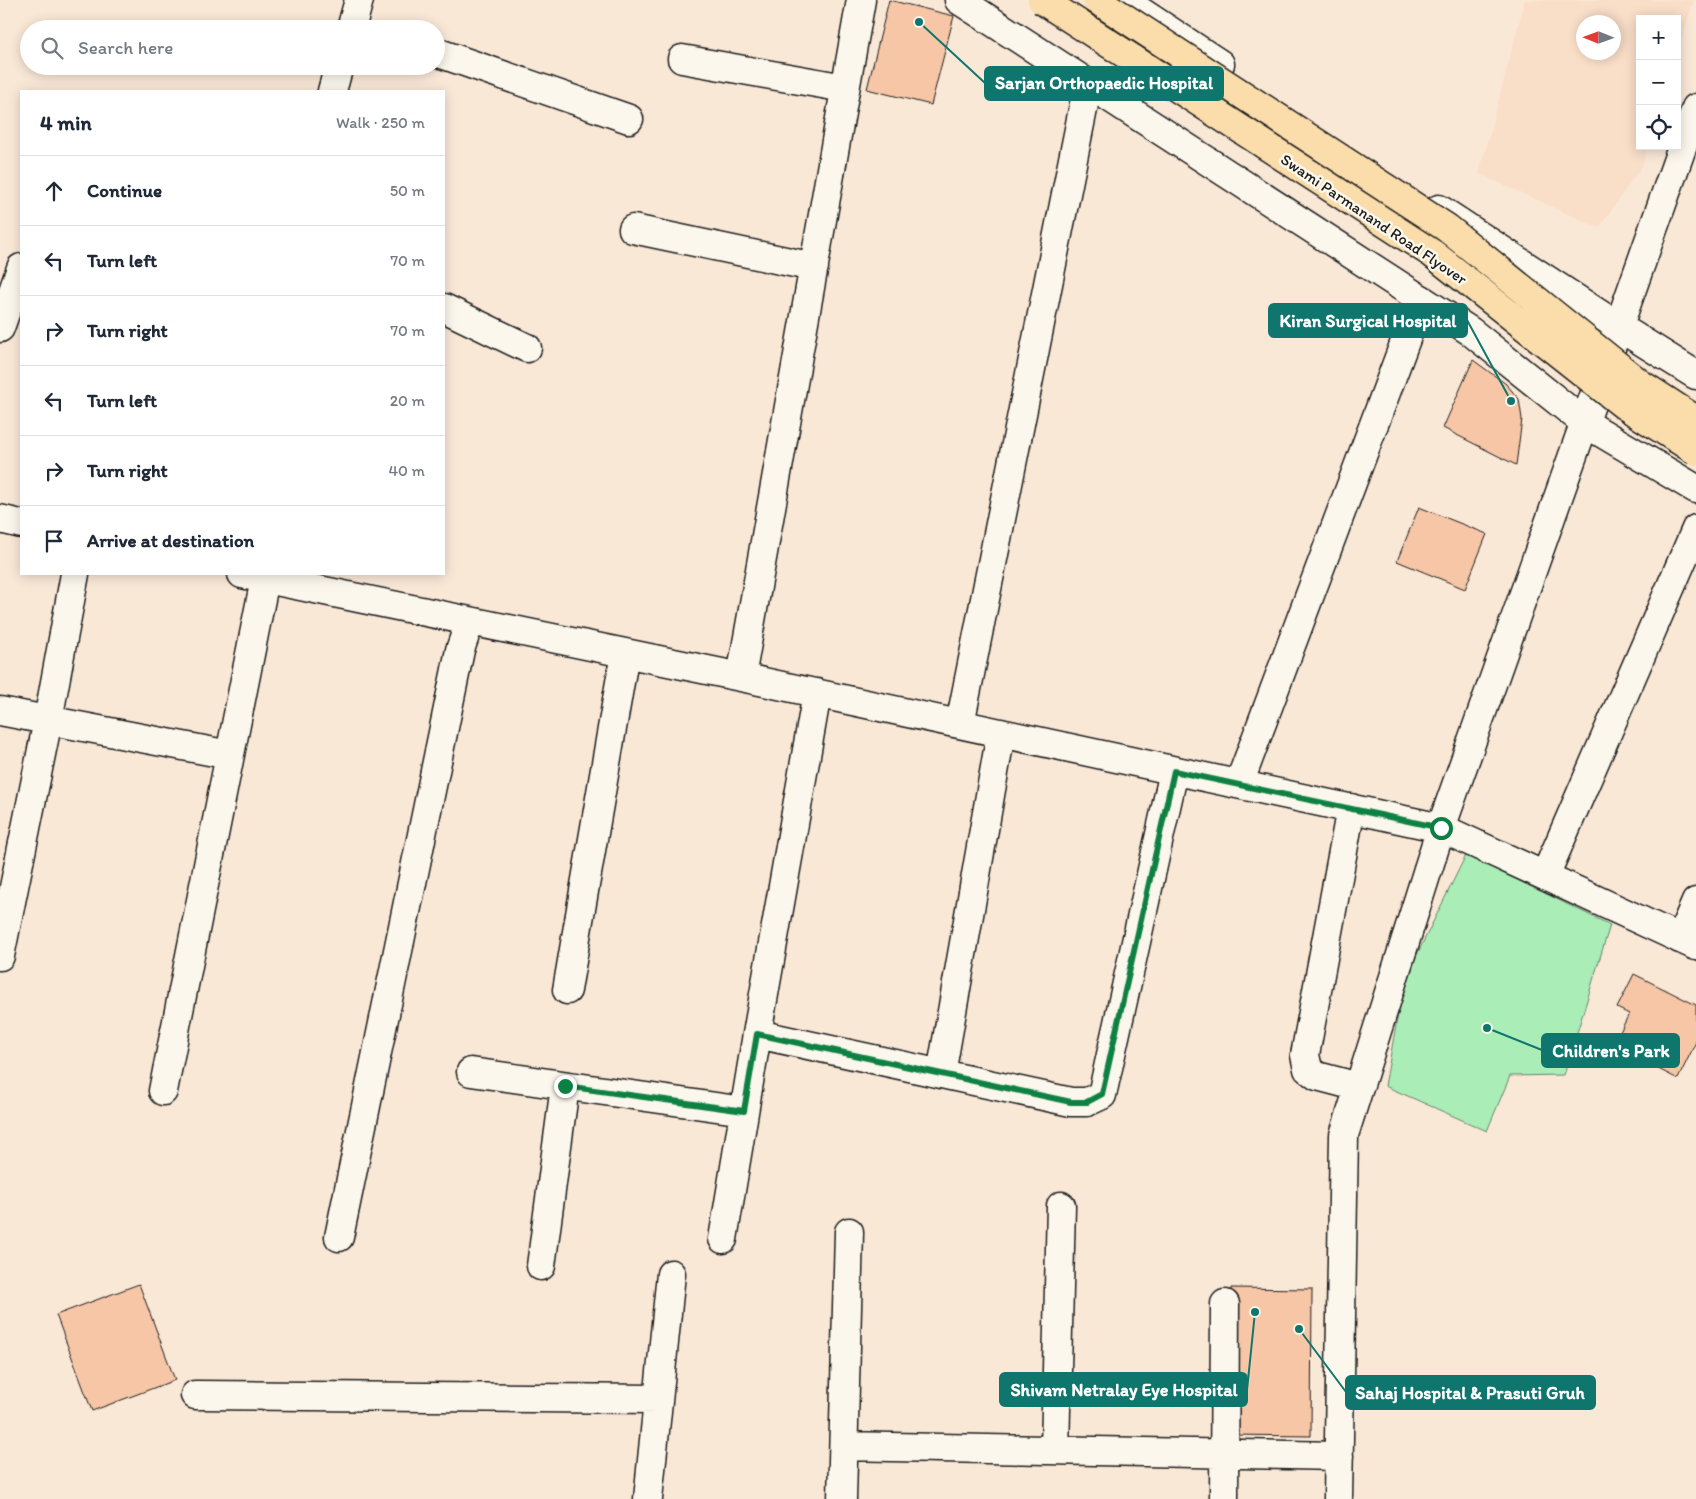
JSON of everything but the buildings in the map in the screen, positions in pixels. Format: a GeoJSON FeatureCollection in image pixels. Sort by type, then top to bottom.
{"type":"FeatureCollection","features":[{"type":"Feature","properties":{"kind":"highway","name":"Swami Parmanand Road Flyover"},"geometry":{"type":"LineString","coordinates":[[1042,0],[1433,254],[1624,405],[1696,451]]}},
{"type":"Feature","properties":{"kind":"highway","name":"Swami Parmanand Road Flyover"},"geometry":{"type":"LineString","coordinates":[[1097,0],[1447,228],[1639,383],[1696,420]]}},
{"type":"Feature","properties":{"kind":"street"},"geometry":{"type":"LineString","coordinates":[[741,677],[861,0]]}},
{"type":"Feature","properties":{"kind":"street"},"geometry":{"type":"LineString","coordinates":[[959,0],[1470,331],[1585,423],[1696,489]]}},
{"type":"Feature","properties":{"kind":"street"},"geometry":{"type":"LineString","coordinates":[[1123,0],[1619,327],[1696,375]]}},
{"type":"Feature","properties":{"kind":"street"},"geometry":{"type":"LineString","coordinates":[[445,55],[630,119]]}},
{"type":"Feature","properties":{"kind":"street"},"geometry":{"type":"LineString","coordinates":[[682,58],[845,88]]}},
{"type":"Feature","properties":{"kind":"street"},"geometry":{"type":"LineString","coordinates":[[332,90],[336,75]]}},
{"type":"Feature","properties":{"kind":"street"},"geometry":{"type":"LineString","coordinates":[[960,724],[1088,84]]}},
{"type":"Feature","properties":{"kind":"street"},"geometry":{"type":"LineString","coordinates":[[1338,1499],[1344,1135],[1441,828],[1696,108]]}},
{"type":"Feature","properties":{"kind":"street"},"geometry":{"type":"LineString","coordinates":[[633,229],[814,267]]}},
{"type":"Feature","properties":{"kind":"street"},"geometry":{"type":"LineString","coordinates":[[0,328],[20,271]]}},
{"type":"Feature","properties":{"kind":"street"},"geometry":{"type":"LineString","coordinates":[[1239,784],[1421,299]]}},
{"type":"Feature","properties":{"kind":"street"},"geometry":{"type":"LineString","coordinates":[[445,308],[527,348]]}},
{"type":"Feature","properties":{"kind":"street"},"geometry":{"type":"LineString","coordinates":[[0,519],[20,524]]}},
{"type":"Feature","properties":{"kind":"street"},"geometry":{"type":"LineString","coordinates":[[1545,876],[1696,529]]}},
{"type":"Feature","properties":{"kind":"street"},"geometry":{"type":"LineString","coordinates":[[0,956],[48,720],[75,575]]}},
{"type":"Feature","properties":{"kind":"street"},"geometry":{"type":"LineString","coordinates":[[163,1091],[230,756],[254,576],[817,693],[1441,828],[1688,942],[1696,902]]}},
{"type":"Feature","properties":{"kind":"street"},"geometry":{"type":"LineString","coordinates":[[340,1237],[460,650],[470,621]]}},
{"type":"Feature","properties":{"kind":"street"},"geometry":{"type":"LineString","coordinates":[[568,990],[625,653]]}},
{"type":"Feature","properties":{"kind":"street"},"geometry":{"type":"LineString","coordinates":[[723,1239],[817,693]]}},
{"type":"Feature","properties":{"kind":"street"},"geometry":{"type":"LineString","coordinates":[[0,711],[230,756]]}},
{"type":"Feature","properties":{"kind":"street"},"geometry":{"type":"LineString","coordinates":[[941,1074],[1001,733]]}},
{"type":"Feature","properties":{"kind":"street"},"geometry":{"type":"LineString","coordinates":[[757,1034],[1071,1102],[1087,1102],[1102,1094],[1174,771]]}},
{"type":"Feature","properties":{"kind":"street"},"geometry":{"type":"LineString","coordinates":[[1351,808],[1305,1055],[1308,1069],[1316,1076],[1359,1087]]}},
{"type":"Feature","properties":{"kind":"street"},"geometry":{"type":"LineString","coordinates":[[471,1072],[744,1111]]}},
{"type":"Feature","properties":{"kind":"street"},"geometry":{"type":"LineString","coordinates":[[541,1266],[565,1086]]}},
{"type":"Feature","properties":{"kind":"street"},"geometry":{"type":"LineString","coordinates":[[1055,1450],[1061,1206]]}},
{"type":"Feature","properties":{"kind":"street"},"geometry":{"type":"LineString","coordinates":[[842,1499],[850,1232]]}},
{"type":"Feature","properties":{"kind":"street"},"geometry":{"type":"LineString","coordinates":[[648,1499],[671,1274]]}},
{"type":"Feature","properties":{"kind":"street"},"geometry":{"type":"LineString","coordinates":[[1224,1499],[1225,1304]]}},
{"type":"Feature","properties":{"kind":"street"},"geometry":{"type":"LineString","coordinates":[[195,1395],[658,1399]]}},
{"type":"Feature","properties":{"kind":"street"},"geometry":{"type":"LineString","coordinates":[[844,1446],[1339,1456]]}},
{"type":"Feature","properties":{"kind":"shaded area"},"geometry":{"type":"Polygon","coordinates":[[[1525,0],[1694,0],[1681,41],[1681,15],[1636,15],[1636,150],[1647,150],[1642,166],[1599,228],[1479,174],[1525,0]]]}},
{"type":"Feature","properties":{"kind":"green space"},"geometry":{"type":"Polygon","coordinates":[[[1466,855],[1610,925],[1564,1075],[1510,1076],[1487,1131],[1385,1086],[1404,981],[1466,855]]]}},
{"type":"Feature","properties":{"kind":"place","name":"Sarjan Orthopaedic Hospital"},"geometry":{"type":"Point","coordinates":[919,22]}},
{"type":"Feature","properties":{"kind":"place","name":"Kiran Surgical Hospital"},"geometry":{"type":"Point","coordinates":[1511,401]}},
{"type":"Feature","properties":{"kind":"place","name":"Children's Park"},"geometry":{"type":"Point","coordinates":[1487,1028]}},
{"type":"Feature","properties":{"kind":"place","name":"Shivam Netralay Eye Hospital"},"geometry":{"type":"Point","coordinates":[1255,1312]}},
{"type":"Feature","properties":{"kind":"place","name":"Sahaj Hospital & Prasuti Gruh"},"geometry":{"type":"Point","coordinates":[1299,1329]}},
{"type":"Feature","properties":{"kind":"route"},"geometry":{"type":"LineString","coordinates":[[565,1086],[744,1111],[757,1034],[1071,1102],[1087,1102],[1102,1094],[1174,771],[1441,828]]}}]}
